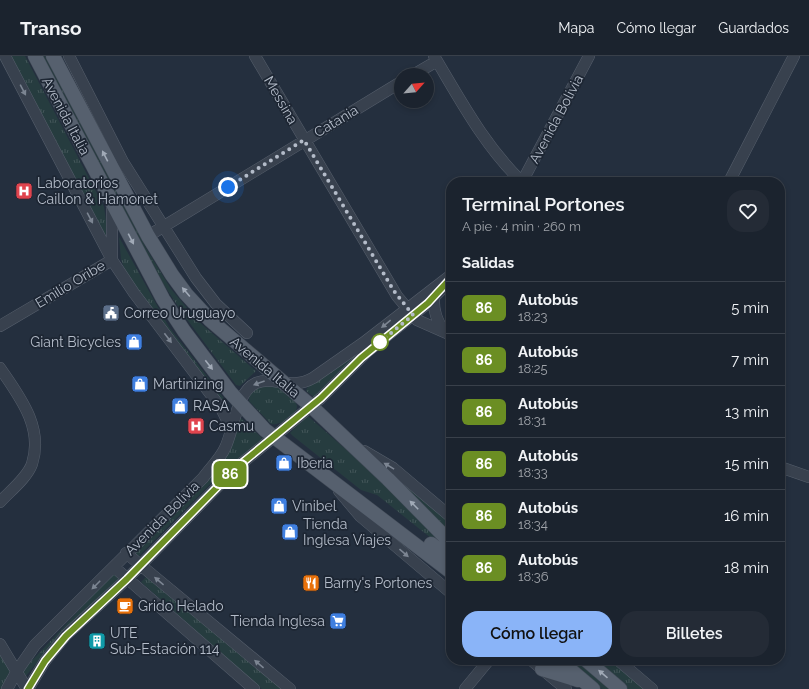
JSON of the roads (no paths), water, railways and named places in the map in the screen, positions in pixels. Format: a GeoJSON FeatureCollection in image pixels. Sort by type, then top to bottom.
{"type":"FeatureCollection","features":[{"type":"Feature","properties":{"kind":"main road","name":"Avenida Italia"},"geometry":{"type":"LineString","coordinates":[[35,56],[162,299],[184,332],[240,404],[274,438],[361,501],[446,568]]}},
{"type":"Feature","properties":{"kind":"main road","name":"Avenida Italia"},"geometry":{"type":"LineString","coordinates":[[53,56],[148,236],[172,276],[210,320],[312,406],[446,538]]}},
{"type":"Feature","properties":{"kind":"main road"},"geometry":{"type":"LineString","coordinates":[[361,501],[377,503],[384,507],[446,555]]}},
{"type":"Feature","properties":{"kind":"main road"},"geometry":{"type":"LineString","coordinates":[[565,665],[589,685]]}},
{"type":"Feature","properties":{"kind":"main road"},"geometry":{"type":"LineString","coordinates":[[592,665],[620,689]]}},
{"type":"Feature","properties":{"kind":"main road"},"geometry":{"type":"LineString","coordinates":[[542,669],[589,685]]}},
{"type":"Feature","properties":{"kind":"street","name":"Avenida Italia"},"geometry":{"type":"LineString","coordinates":[[5,56],[112,260],[134,293],[221,408],[231,428]]}},
{"type":"Feature","properties":{"kind":"street","name":"Avenida Italia"},"geometry":{"type":"LineString","coordinates":[[69,56],[123,162],[196,278],[231,320],[247,333]]}},
{"type":"Feature","properties":{"kind":"street","name":"Messina"},"geometry":{"type":"LineString","coordinates":[[255,56],[394,291],[417,320],[446,333]]}},
{"type":"Feature","properties":{"kind":"street","name":"Avenida Bolivia"},"geometry":{"type":"LineString","coordinates":[[525,177],[589,56]]}},
{"type":"Feature","properties":{"kind":"street"},"geometry":{"type":"LineString","coordinates":[[732,177],[794,56]]}},
{"type":"Feature","properties":{"kind":"street"},"geometry":{"type":"LineString","coordinates":[[422,68],[436,58],[485,141],[499,159],[517,177]]}},
{"type":"Feature","properties":{"kind":"street","name":"Catania"},"geometry":{"type":"LineString","coordinates":[[148,236],[394,86]]}},
{"type":"Feature","properties":{"kind":"street","name":"Emilio Oribe"},"geometry":{"type":"LineString","coordinates":[[0,326],[112,260],[112,203]]}},
{"type":"Feature","properties":{"kind":"street","name":"Avenida Bolivia"},"geometry":{"type":"LineString","coordinates":[[28,689],[45,661],[66,636],[127,579],[236,468],[312,406],[368,351],[446,281]]}},
{"type":"Feature","properties":{"kind":"street","name":"Avenida Bolivia"},"geometry":{"type":"LineString","coordinates":[[8,689],[17,671],[35,645],[203,478],[225,447],[240,404],[249,389],[258,382],[265,381],[287,384],[304,383],[434,297],[446,283]]}},
{"type":"Feature","properties":{"kind":"street"},"geometry":{"type":"LineString","coordinates":[[434,297],[433,308],[436,319],[446,332]]}},
{"type":"Feature","properties":{"kind":"street"},"geometry":{"type":"LineString","coordinates":[[0,368],[28,410],[33,427],[34,447],[32,465],[23,478],[0,502]]}},
{"type":"Feature","properties":{"kind":"street","name":"Avenida Italia"},"geometry":{"type":"LineString","coordinates":[[352,445],[393,468],[446,513]]}},
{"type":"Feature","properties":{"kind":"street"},"geometry":{"type":"LineString","coordinates":[[785,469],[809,477]]}},
{"type":"Feature","properties":{"kind":"street","name":"Avenida Italia"},"geometry":{"type":"LineString","coordinates":[[326,477],[360,516],[446,589]]}},
{"type":"Feature","properties":{"kind":"street"},"geometry":{"type":"LineString","coordinates":[[126,553],[290,689]]}},
{"type":"Feature","properties":{"kind":"street"},"geometry":{"type":"LineString","coordinates":[[114,567],[254,689]]}},
{"type":"Feature","properties":{"kind":"street"},"geometry":{"type":"LineString","coordinates":[[442,586],[446,582]]}},
{"type":"Feature","properties":{"kind":"street"},"geometry":{"type":"LineString","coordinates":[[0,644],[28,689]]}},
{"type":"Feature","properties":{"kind":"street"},"geometry":{"type":"LineString","coordinates":[[465,689],[485,665]]}},
{"type":"Feature","properties":{"kind":"street"},"geometry":{"type":"LineString","coordinates":[[537,665],[566,689]]}},
{"type":"Feature","properties":{"kind":"street"},"geometry":{"type":"LineString","coordinates":[[624,665],[652,689]]}},
{"type":"Feature","properties":{"kind":"place","name":"Laboratorios Caillon & Hamonet"},"geometry":{"type":"Point","coordinates":[24,191]}},
{"type":"Feature","properties":{"kind":"place","name":"Correo Uruguayo"},"geometry":{"type":"Point","coordinates":[111,313]}},
{"type":"Feature","properties":{"kind":"place","name":"Giant Bicycles"},"geometry":{"type":"Point","coordinates":[134,342]}},
{"type":"Feature","properties":{"kind":"place","name":"Martinizing"},"geometry":{"type":"Point","coordinates":[140,384]}},
{"type":"Feature","properties":{"kind":"place","name":"RASA"},"geometry":{"type":"Point","coordinates":[180,406]}},
{"type":"Feature","properties":{"kind":"place","name":"Casmu"},"geometry":{"type":"Point","coordinates":[196,426]}},
{"type":"Feature","properties":{"kind":"place","name":"Iberia"},"geometry":{"type":"Point","coordinates":[284,463]}},
{"type":"Feature","properties":{"kind":"place","name":"Vinibel"},"geometry":{"type":"Point","coordinates":[279,506]}},
{"type":"Feature","properties":{"kind":"place","name":"Tienda Inglesa Viajes"},"geometry":{"type":"Point","coordinates":[290,532]}},
{"type":"Feature","properties":{"kind":"place","name":"Barny's Portones"},"geometry":{"type":"Point","coordinates":[311,583]}},
{"type":"Feature","properties":{"kind":"place","name":"Grido Helado"},"geometry":{"type":"Point","coordinates":[125,606]}},
{"type":"Feature","properties":{"kind":"place","name":"Tienda Inglesa"},"geometry":{"type":"Point","coordinates":[338,621]}},
{"type":"Feature","properties":{"kind":"place","name":"UTE Sub-Estación 114"},"geometry":{"type":"Point","coordinates":[97,641]}}]}
